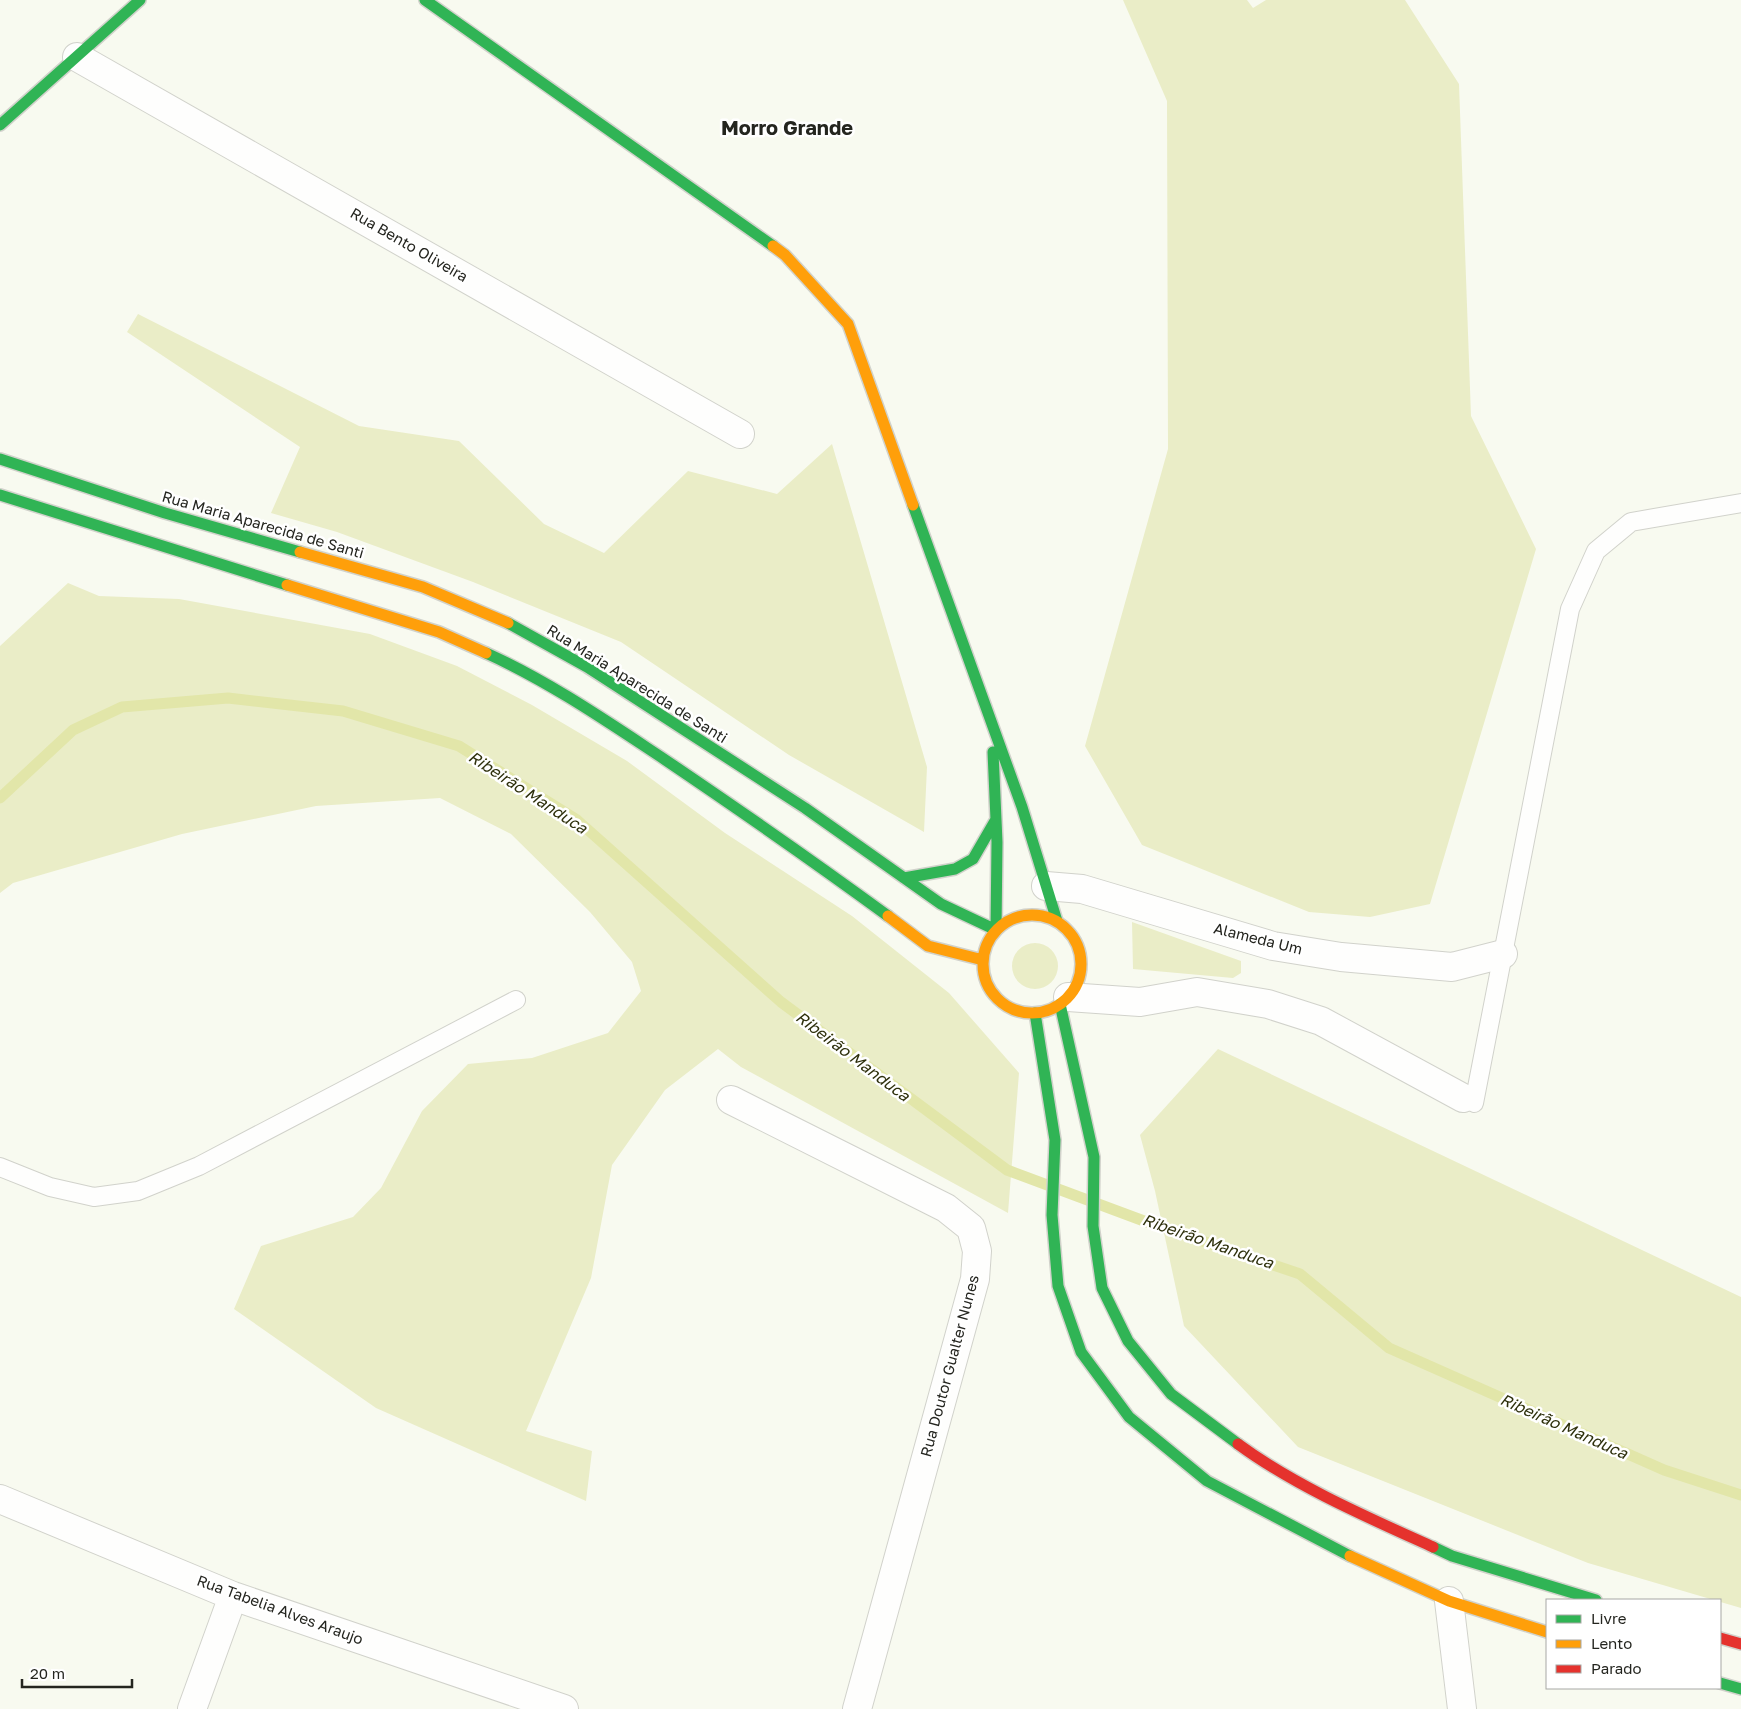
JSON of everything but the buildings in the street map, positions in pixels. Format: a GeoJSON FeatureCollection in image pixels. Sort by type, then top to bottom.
{"type":"FeatureCollection","features":[{"type":"Feature","properties":{"kind":"main road"},"geometry":{"type":"LineString","coordinates":[[0,125],[140,0]]}},
{"type":"Feature","properties":{"kind":"main road"},"geometry":{"type":"LineString","coordinates":[[425,0],[785,255],[848,324],[1022,807],[1057,922]]}},
{"type":"Feature","properties":{"kind":"main road","name":"Rua Maria Aparecida de Santi"},"geometry":{"type":"LineString","coordinates":[[0,459],[165,513],[423,587],[501,619],[587,667],[805,808],[941,904],[996,930]]}},
{"type":"Feature","properties":{"kind":"main road"},"geometry":{"type":"LineString","coordinates":[[0,495],[439,632],[515,666],[595,713],[782,838],[928,946],[983,960]]}},
{"type":"Feature","properties":{"kind":"main road"},"geometry":{"type":"LineString","coordinates":[[992,728],[996,821],[996,930]]}},
{"type":"Feature","properties":{"kind":"main road"},"geometry":{"type":"LineString","coordinates":[[904,878],[955,868],[973,859],[996,821]]}},
{"type":"Feature","properties":{"kind":"main road"},"geometry":{"type":"LineString","coordinates":[[1025,915],[1036,915],[1057,922],[1073,936],[1081,957],[1079,979],[1064,1001],[1035,1013],[1014,1009],[997,997],[986,980],[983,960],[985,949],[996,930],[1004,923],[1025,915]]}},
{"type":"Feature","properties":{"kind":"main road"},"geometry":{"type":"LineString","coordinates":[[1064,1001],[1094,1157],[1093,1226],[1102,1288],[1128,1342],[1171,1394],[1260,1460],[1372,1520],[1452,1556],[1593,1599]]}},
{"type":"Feature","properties":{"kind":"main road"},"geometry":{"type":"LineString","coordinates":[[1035,1013],[1055,1140],[1052,1215],[1058,1286],[1081,1352],[1129,1417],[1207,1481],[1325,1545],[1449,1601],[1546,1632]]}},
{"type":"Feature","properties":{"kind":"main road"},"geometry":{"type":"LineString","coordinates":[[1721,1638],[1741,1644]]}},
{"type":"Feature","properties":{"kind":"main road"},"geometry":{"type":"LineString","coordinates":[[1721,1683],[1741,1689]]}},
{"type":"Feature","properties":{"kind":"street","name":"Rua Bento Oliveira"},"geometry":{"type":"LineString","coordinates":[[77,56],[740,434]]}},
{"type":"Feature","properties":{"kind":"street","name":"Alameda Um"},"geometry":{"type":"LineString","coordinates":[[1046,886],[1082,888],[1273,946],[1341,957],[1452,967],[1503,954]]}},
{"type":"Feature","properties":{"kind":"street"},"geometry":{"type":"LineString","coordinates":[[1064,1001],[1140,1002],[1197,992],[1268,1004],[1321,1021],[1469,1100]]}},
{"type":"Feature","properties":{"kind":"street","name":"Rua Doutor Gualter Nunes"},"geometry":{"type":"LineString","coordinates":[[730,1100],[946,1208],[971,1228],[978,1251],[972,1288],[857,1709]]}},
{"type":"Feature","properties":{"kind":"street","name":"Rua Tabelia Alves Araujo"},"geometry":{"type":"LineString","coordinates":[[0,1499],[234,1596],[564,1709]]}},
{"type":"Feature","properties":{"kind":"street"},"geometry":{"type":"LineString","coordinates":[[192,1709],[234,1596]]}},
{"type":"Feature","properties":{"kind":"street"},"geometry":{"type":"LineString","coordinates":[[1449,1601],[1462,1709]]}},
{"type":"Feature","properties":{"kind":"lane"},"geometry":{"type":"LineString","coordinates":[[1469,1100],[1503,954],[1570,609],[1596,551],[1631,522],[1741,503]]}},
{"type":"Feature","properties":{"kind":"lane"},"geometry":{"type":"LineString","coordinates":[[0,1167],[50,1187],[94,1197],[138,1191],[200,1166],[516,1000]]}},
{"type":"Feature","properties":{"kind":"green space"},"geometry":{"type":"Polygon","coordinates":[[[1123,0],[1247,0],[1253,8],[1266,0],[1405,0],[1459,84],[1471,416],[1536,549],[1430,904],[1370,917],[1309,912],[1142,845],[1085,746],[1168,449],[1167,101],[1123,0]]]}},
{"type":"Feature","properties":{"kind":"green space"},"geometry":{"type":"Polygon","coordinates":[[[138,314],[359,426],[459,441],[544,524],[604,553],[688,471],[777,494],[832,444],[927,767],[924,832],[789,755],[621,642],[473,582],[337,532],[271,513],[300,447],[127,332],[138,314]]]}},
{"type":"Feature","properties":{"kind":"green space"},"geometry":{"type":"Polygon","coordinates":[[[68,583],[99,596],[179,599],[370,634],[457,666],[532,705],[627,761],[725,833],[852,916],[949,993],[1019,1073],[1008,1213],[741,1067],[718,1049],[665,1090],[612,1165],[591,1278],[526,1431],[592,1451],[586,1501],[376,1408],[234,1309],[261,1246],[353,1217],[381,1188],[422,1111],[468,1064],[532,1058],[608,1033],[641,991],[632,962],[590,912],[511,834],[440,798],[316,806],[182,834],[13,883],[0,893],[0,646],[68,583]]]}},
{"type":"Feature","properties":{"kind":"green space"},"geometry":{"type":"Polygon","coordinates":[[[1132,922],[1241,961],[1241,973],[1233,978],[1133,969],[1132,922]]]}},
{"type":"Feature","properties":{"kind":"green space"},"geometry":{"type":"Polygon","coordinates":[[[1040,943],[1044,944],[1054,953],[1057,957],[1057,975],[1048,985],[1040,989],[1030,989],[1022,985],[1013,975],[1012,961],[1016,953],[1026,944],[1040,943]]]}},
{"type":"Feature","properties":{"kind":"green space"},"geometry":{"type":"Polygon","coordinates":[[[1218,1049],[1741,1297],[1741,1608],[1721,1602],[1721,1599],[1710,1599],[1588,1563],[1298,1447],[1184,1326],[1155,1191],[1140,1135],[1218,1049]]]}},
{"type":"Feature","properties":{"kind":"waterway","name":"Ribeirão Manduca"},"geometry":{"type":"LineString","coordinates":[[0,798],[73,730],[122,707],[228,698],[343,711],[459,746],[577,820],[781,1002],[1007,1170],[1152,1224],[1300,1274],[1389,1348],[1664,1470],[1741,1495]]}},
{"type":"Feature","properties":{"kind":"traffic: fast"},"geometry":{"type":"LineString","coordinates":[[0,125],[140,0]]}},
{"type":"Feature","properties":{"kind":"traffic: fast"},"geometry":{"type":"LineString","coordinates":[[425,0],[773,246]]}},
{"type":"Feature","properties":{"kind":"traffic: fast"},"geometry":{"type":"LineString","coordinates":[[0,459],[165,513],[300,552]]}},
{"type":"Feature","properties":{"kind":"traffic: fast"},"geometry":{"type":"LineString","coordinates":[[0,495],[287,585]]}},
{"type":"Feature","properties":{"kind":"traffic: fast"},"geometry":{"type":"LineString","coordinates":[[913,505],[1022,807],[1057,921]]}},
{"type":"Feature","properties":{"kind":"traffic: fast"},"geometry":{"type":"LineString","coordinates":[[508,623],[587,667],[805,808],[941,904],[996,930]]}},
{"type":"Feature","properties":{"kind":"traffic: fast"},"geometry":{"type":"LineString","coordinates":[[486,653],[554,688],[619,729],[832,875],[888,916]]}},
{"type":"Feature","properties":{"kind":"traffic: fast"},"geometry":{"type":"LineString","coordinates":[[993,752],[997,842],[996,930]]}},
{"type":"Feature","properties":{"kind":"traffic: fast"},"geometry":{"type":"LineString","coordinates":[[904,878],[955,869],[973,859],[995,821]]}},
{"type":"Feature","properties":{"kind":"traffic: fast"},"geometry":{"type":"LineString","coordinates":[[1060,1004],[1094,1157],[1093,1226],[1102,1288],[1128,1341],[1171,1394],[1238,1444]]}},
{"type":"Feature","properties":{"kind":"traffic: fast"},"geometry":{"type":"LineString","coordinates":[[1035,1013],[1055,1140],[1052,1215],[1058,1286],[1081,1352],[1129,1417],[1207,1481],[1350,1556]]}},
{"type":"Feature","properties":{"kind":"traffic: fast"},"geometry":{"type":"LineString","coordinates":[[1433,1547],[1452,1556],[1593,1599]]}},
{"type":"Feature","properties":{"kind":"traffic: fast"},"geometry":{"type":"LineString","coordinates":[[1721,1683],[1741,1689]]}},
{"type":"Feature","properties":{"kind":"traffic: slow"},"geometry":{"type":"LineString","coordinates":[[773,246],[785,255],[848,324],[913,505]]}},
{"type":"Feature","properties":{"kind":"traffic: slow"},"geometry":{"type":"LineString","coordinates":[[300,552],[423,587],[508,623]]}},
{"type":"Feature","properties":{"kind":"traffic: slow"},"geometry":{"type":"LineString","coordinates":[[287,585],[439,632],[486,653]]}},
{"type":"Feature","properties":{"kind":"traffic: slow"},"geometry":{"type":"LineString","coordinates":[[1032,915],[1051,919],[1067,929],[1077,945],[1081,964],[1077,983],[1067,999],[1051,1009],[1032,1013],[1013,1009],[997,999],[987,983],[983,964],[987,945],[997,929],[1013,919],[1032,915]]}},
{"type":"Feature","properties":{"kind":"traffic: slow"},"geometry":{"type":"LineString","coordinates":[[888,916],[928,946],[983,960]]}},
{"type":"Feature","properties":{"kind":"traffic: slow"},"geometry":{"type":"LineString","coordinates":[[1350,1556],[1449,1601],[1546,1632]]}},
{"type":"Feature","properties":{"kind":"traffic: jam"},"geometry":{"type":"LineString","coordinates":[[1238,1444],[1308,1487],[1358,1513],[1433,1547]]}},
{"type":"Feature","properties":{"kind":"traffic: jam"},"geometry":{"type":"LineString","coordinates":[[1721,1638],[1741,1644]]}},
{"type":"Feature","properties":{"kind":"district","name":"Morro Grande"},"geometry":{"type":"Point","coordinates":[787,128]}}]}
